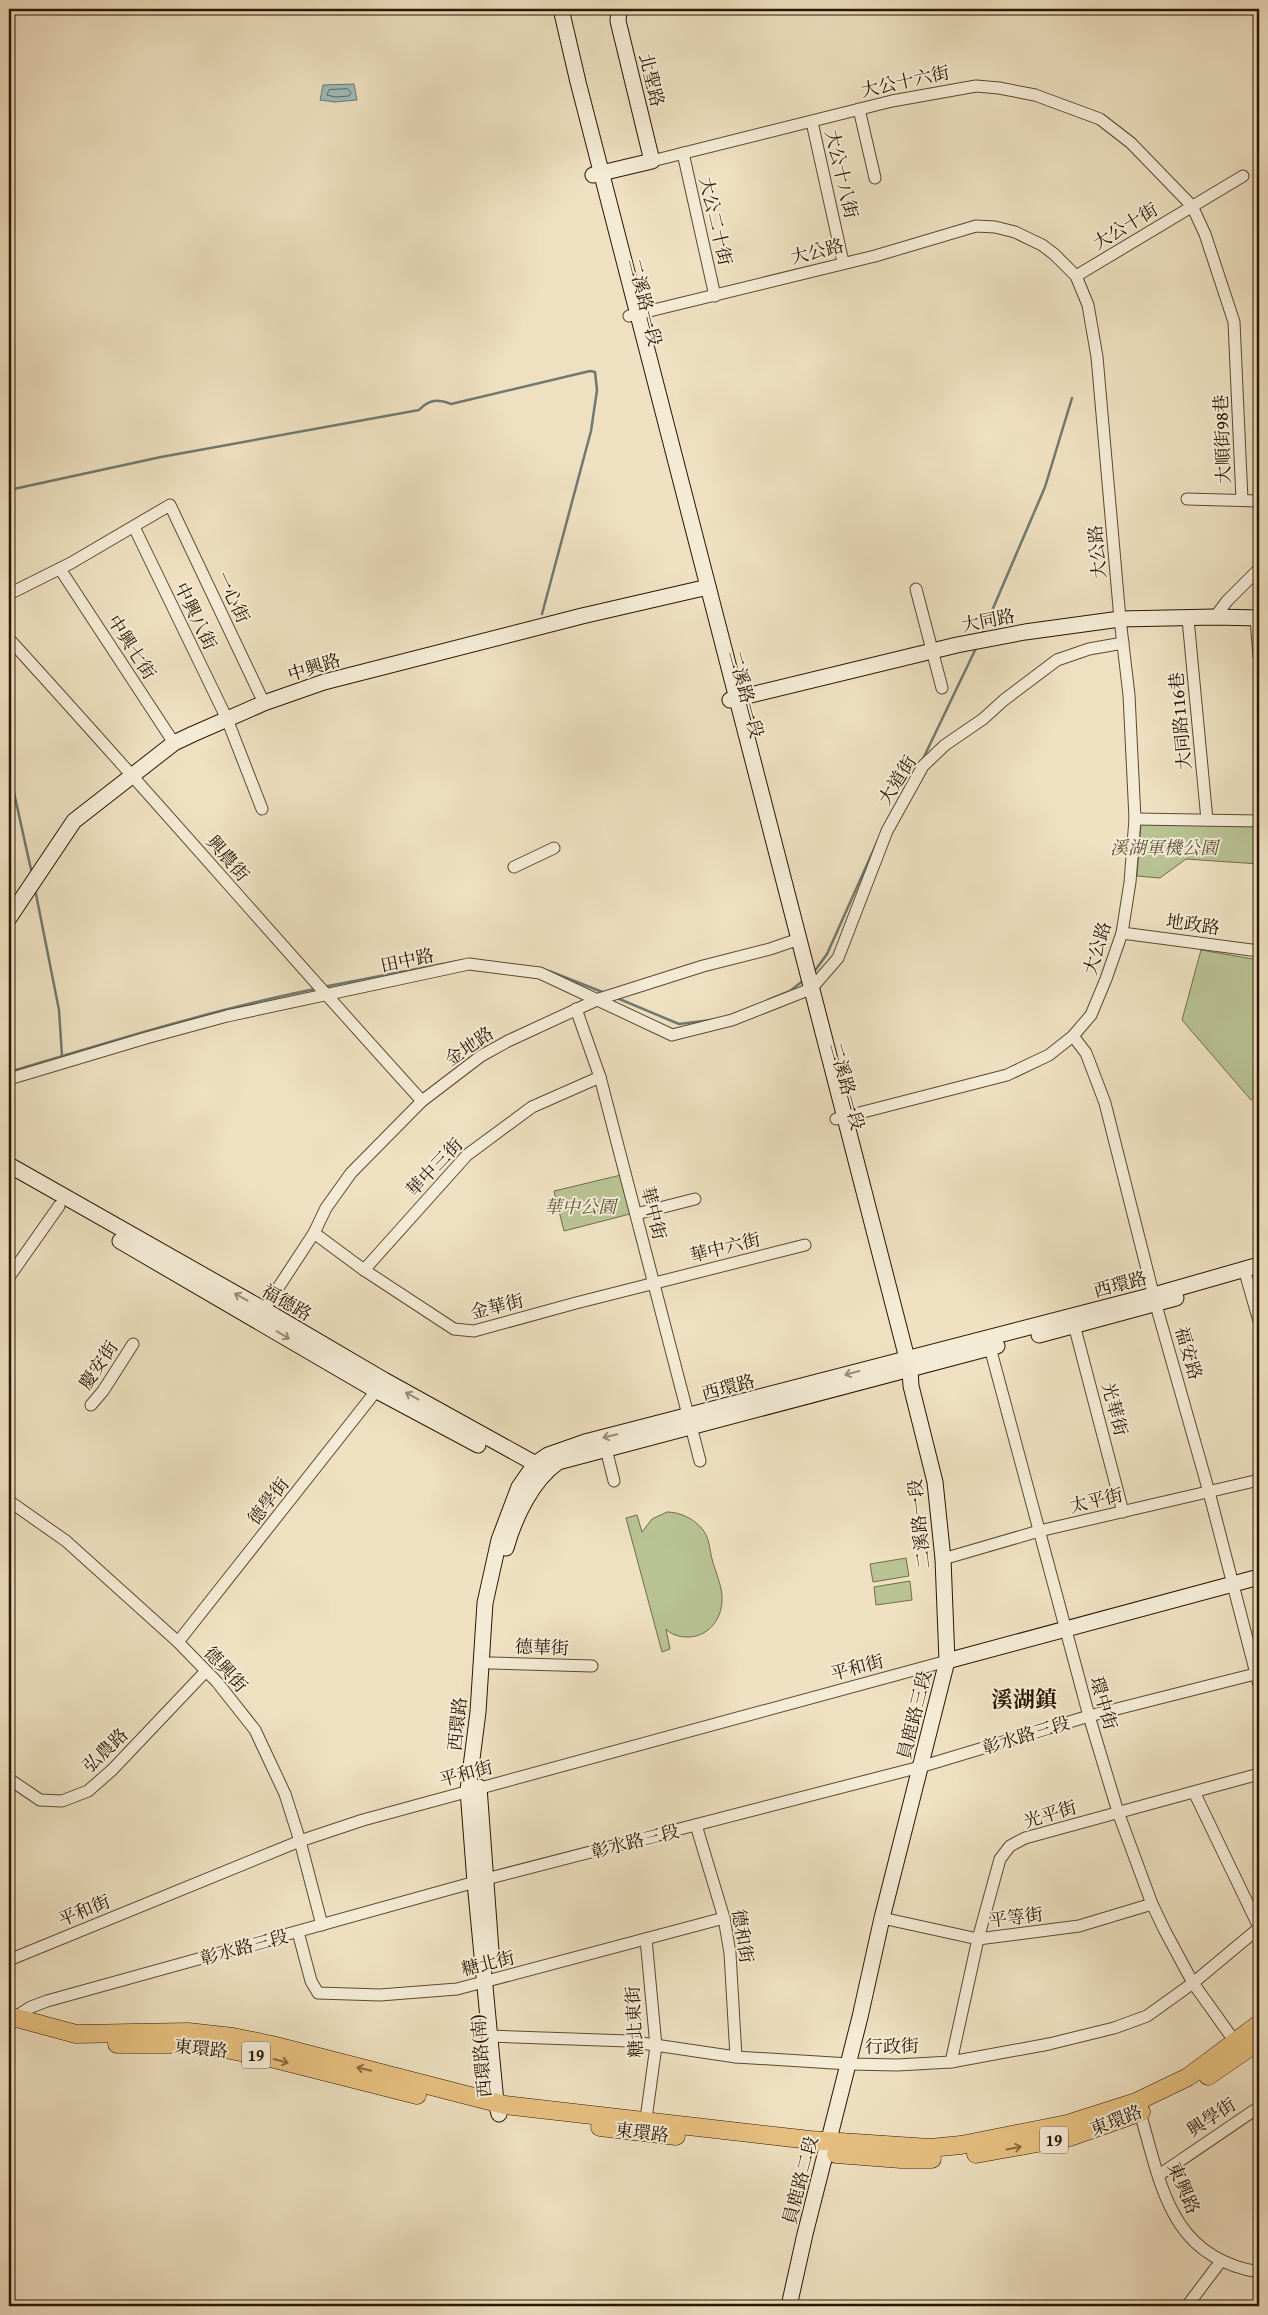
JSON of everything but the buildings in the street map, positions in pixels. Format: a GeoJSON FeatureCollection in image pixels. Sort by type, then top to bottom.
{"type":"FeatureCollection","features":[{"type":"Feature","properties":{"kind":"main road","name":"東環路"},"geometry":{"type":"LineString","coordinates":[[10,2020],[76,2034],[161,2031],[233,2037],[272,2045],[500,2107],[645,2126],[680,2126],[828,2147],[930,2148],[961,2145],[1067,2124],[1138,2107],[1181,2092],[1240,2048],[1259,2024]]}},
{"type":"Feature","properties":{"kind":"main road","name":"東環路"},"geometry":{"type":"LineString","coordinates":[[1240,2048],[1259,2041]]}},
{"type":"Feature","properties":{"kind":"street","name":"二溪路一段"},"geometry":{"type":"LineString","coordinates":[[553,9],[598,174],[935,1482],[943,1559],[947,1661]]}},
{"type":"Feature","properties":{"kind":"street","name":"二溪路一段"},"geometry":{"type":"LineString","coordinates":[[561,9],[598,174]]}},
{"type":"Feature","properties":{"kind":"street","name":"北聖路"},"geometry":{"type":"LineString","coordinates":[[619,9],[618,20],[652,161]]}},
{"type":"Feature","properties":{"kind":"street","name":"大公十六街"},"geometry":{"type":"LineString","coordinates":[[598,174],[916,96],[976,86],[1035,95],[1100,119],[1112,127],[1131,143],[1192,206],[1205,234],[1229,301],[1234,322],[1237,378]]}},
{"type":"Feature","properties":{"kind":"street"},"geometry":{"type":"LineString","coordinates":[[859,110],[874,178]]}},
{"type":"Feature","properties":{"kind":"street","name":"大公十八街"},"geometry":{"type":"LineString","coordinates":[[812,122],[844,262]]}},
{"type":"Feature","properties":{"kind":"street","name":"大公二十街"},"geometry":{"type":"LineString","coordinates":[[683,153],[715,296]]}},
{"type":"Feature","properties":{"kind":"street","name":"大公十街"},"geometry":{"type":"LineString","coordinates":[[1076,276],[1243,176]]}},
{"type":"Feature","properties":{"kind":"street","name":"大公路"},"geometry":{"type":"LineString","coordinates":[[634,315],[844,262],[875,256],[976,226],[995,227],[1015,232],[1042,244],[1076,276],[1088,305],[1094,333],[1120,619],[1129,695],[1135,819],[1130,882],[1122,933],[1091,1015],[1073,1036],[1049,1055],[1007,1075],[840,1118]]}},
{"type":"Feature","properties":{"kind":"street","name":"大順街98巷"},"geometry":{"type":"LineString","coordinates":[[1237,378],[1242,500]]}},
{"type":"Feature","properties":{"kind":"street"},"geometry":{"type":"LineString","coordinates":[[1187,499],[1259,501]]}},
{"type":"Feature","properties":{"kind":"street","name":"一心街"},"geometry":{"type":"LineString","coordinates":[[134,527],[170,505],[264,703]]}},
{"type":"Feature","properties":{"kind":"street"},"geometry":{"type":"LineString","coordinates":[[9,594],[60,569],[134,527]]}},
{"type":"Feature","properties":{"kind":"street","name":"中興八街"},"geometry":{"type":"LineString","coordinates":[[134,527],[227,719],[262,809]]}},
{"type":"Feature","properties":{"kind":"street","name":"中興七街"},"geometry":{"type":"LineString","coordinates":[[60,569],[174,743]]}},
{"type":"Feature","properties":{"kind":"street"},"geometry":{"type":"LineString","coordinates":[[1215,617],[1227,601],[1259,569]]}},
{"type":"Feature","properties":{"kind":"street","name":"中興路"},"geometry":{"type":"LineString","coordinates":[[9,918],[74,822],[174,743],[264,703],[324,682],[582,616],[704,588]]}},
{"type":"Feature","properties":{"kind":"street"},"geometry":{"type":"LineString","coordinates":[[916,590],[942,688]]}},
{"type":"Feature","properties":{"kind":"street"},"geometry":{"type":"LineString","coordinates":[[1258,618],[1259,657]]}},
{"type":"Feature","properties":{"kind":"street","name":"大同路"},"geometry":{"type":"LineString","coordinates":[[734,699],[932,651],[1086,622],[1120,619],[1258,618]]}},
{"type":"Feature","properties":{"kind":"street","name":"大同路116巷"},"geometry":{"type":"LineString","coordinates":[[1188,619],[1206,820]]}},
{"type":"Feature","properties":{"kind":"street","name":"興農街"},"geometry":{"type":"LineString","coordinates":[[9,639],[133,775],[326,995],[422,1101]]}},
{"type":"Feature","properties":{"kind":"street","name":"大道街"},"geometry":{"type":"LineString","coordinates":[[806,983],[838,958],[887,831],[923,766],[945,745],[1057,660],[1089,650],[1123,643]]}},
{"type":"Feature","properties":{"kind":"street"},"geometry":{"type":"LineString","coordinates":[[1135,819],[1259,821]]}},
{"type":"Feature","properties":{"kind":"street"},"geometry":{"type":"LineString","coordinates":[[514,867],[554,848]]}},
{"type":"Feature","properties":{"kind":"street","name":"地政路"},"geometry":{"type":"LineString","coordinates":[[1122,933],[1259,951]]}},
{"type":"Feature","properties":{"kind":"street","name":"金地路"},"geometry":{"type":"LineString","coordinates":[[261,1314],[314,1233],[326,1208],[351,1173],[422,1101],[481,1056],[508,1040],[599,1000],[703,966],[795,941]]}},
{"type":"Feature","properties":{"kind":"street","name":"田中路"},"geometry":{"type":"LineString","coordinates":[[9,1079],[227,1016],[469,964],[540,973],[672,1034],[732,1020],[806,983]]}},
{"type":"Feature","properties":{"kind":"street","name":"華中街"},"geometry":{"type":"LineString","coordinates":[[576,1009],[600,1077],[700,1461]]}},
{"type":"Feature","properties":{"kind":"street","name":"福安路"},"geometry":{"type":"LineString","coordinates":[[1073,1036],[1086,1053],[1105,1103],[1155,1300],[1258,1677]]}},
{"type":"Feature","properties":{"kind":"street","name":"華中三街"},"geometry":{"type":"LineString","coordinates":[[364,1270],[467,1155],[532,1107],[600,1077]]}},
{"type":"Feature","properties":{"kind":"street","name":"福德路"},"geometry":{"type":"LineString","coordinates":[[9,1165],[381,1386],[538,1471]]}},
{"type":"Feature","properties":{"kind":"street","name":"福德路"},"geometry":{"type":"LineString","coordinates":[[9,1176],[59,1206],[261,1314]]}},
{"type":"Feature","properties":{"kind":"street"},"geometry":{"type":"LineString","coordinates":[[636,1214],[695,1199]]}},
{"type":"Feature","properties":{"kind":"street"},"geometry":{"type":"LineString","coordinates":[[9,1277],[59,1206]]}},
{"type":"Feature","properties":{"kind":"street"},"geometry":{"type":"LineString","coordinates":[[314,1233],[364,1270]]}},
{"type":"Feature","properties":{"kind":"street","name":"華中六街"},"geometry":{"type":"LineString","coordinates":[[654,1283],[805,1245]]}},
{"type":"Feature","properties":{"kind":"street","name":"西環路"},"geometry":{"type":"LineString","coordinates":[[474,1789],[495,1607],[507,1546],[538,1471],[548,1455],[564,1449],[690,1422],[906,1370],[989,1343],[1250,1274],[1259,1265]]}},
{"type":"Feature","properties":{"kind":"street","name":"金華街"},"geometry":{"type":"LineString","coordinates":[[364,1270],[454,1329],[465,1332],[654,1283]]}},
{"type":"Feature","properties":{"kind":"street"},"geometry":{"type":"LineString","coordinates":[[1250,1274],[1259,1321]]}},
{"type":"Feature","properties":{"kind":"street","name":"光華街"},"geometry":{"type":"LineString","coordinates":[[1073,1321],[1123,1512]]}},
{"type":"Feature","properties":{"kind":"street","name":"環中街"},"geometry":{"type":"LineString","coordinates":[[989,1343],[1089,1716],[1118,1812],[1152,1904],[1193,1983],[1240,2048]]}},
{"type":"Feature","properties":{"kind":"street","name":"慶安街"},"geometry":{"type":"LineString","coordinates":[[91,1405],[103,1391],[133,1344]]}},
{"type":"Feature","properties":{"kind":"street","name":"德學街"},"geometry":{"type":"LineString","coordinates":[[178,1642],[381,1386]]}},
{"type":"Feature","properties":{"kind":"street","name":"西環路"},"geometry":{"type":"LineString","coordinates":[[474,1789],[485,1603],[498,1540],[519,1487],[538,1471],[558,1462],[690,1422]]}},
{"type":"Feature","properties":{"kind":"street"},"geometry":{"type":"LineString","coordinates":[[606,1449],[614,1481]]}},
{"type":"Feature","properties":{"kind":"street","name":"太平街"},"geometry":{"type":"LineString","coordinates":[[943,1559],[1039,1531],[1259,1480]]}},
{"type":"Feature","properties":{"kind":"street","name":"德興街"},"geometry":{"type":"LineString","coordinates":[[9,1501],[66,1540],[178,1642],[206,1671],[255,1730],[285,1794],[300,1841],[322,1925]]}},
{"type":"Feature","properties":{"kind":"street","name":"員鹿路三段"},"geometry":{"type":"LineString","coordinates":[[849,2064],[882,1918],[947,1661],[1259,1577]]}},
{"type":"Feature","properties":{"kind":"street","name":"平和街"},"geometry":{"type":"LineString","coordinates":[[9,1960],[300,1841],[363,1820],[947,1661]]}},
{"type":"Feature","properties":{"kind":"street","name":"德華街"},"geometry":{"type":"LineString","coordinates":[[490,1663],[592,1666]]}},
{"type":"Feature","properties":{"kind":"street","name":"弘農路"},"geometry":{"type":"LineString","coordinates":[[9,1779],[40,1800],[62,1801],[88,1791],[112,1770],[206,1671]]}},
{"type":"Feature","properties":{"kind":"street","name":"彰水路三段"},"geometry":{"type":"LineString","coordinates":[[10,2020],[47,2001],[480,1881],[920,1767],[1089,1716],[1258,1677]]}},
{"type":"Feature","properties":{"kind":"street","name":"光平街"},"geometry":{"type":"LineString","coordinates":[[951,2062],[978,1938],[1000,1859],[1010,1846],[1025,1838],[1118,1812],[1195,1794],[1259,1774]]}},
{"type":"Feature","properties":{"kind":"street","name":"西環路(南)"},"geometry":{"type":"LineString","coordinates":[[474,1789],[488,1982],[495,2036],[500,2107]]}},
{"type":"Feature","properties":{"kind":"street"},"geometry":{"type":"LineString","coordinates":[[1195,1794],[1259,1927]]}},
{"type":"Feature","properties":{"kind":"street","name":"德和街"},"geometry":{"type":"LineString","coordinates":[[696,1825],[724,1918],[730,1952],[736,2057]]}},
{"type":"Feature","properties":{"kind":"street","name":"平等街"},"geometry":{"type":"LineString","coordinates":[[882,1918],[978,1938],[1080,1926],[1152,1904]]}},
{"type":"Feature","properties":{"kind":"street","name":"糖北街"},"geometry":{"type":"LineString","coordinates":[[298,1932],[311,1981],[318,1992],[380,1994],[457,1989],[724,1918]]}},
{"type":"Feature","properties":{"kind":"street","name":"行政街"},"geometry":{"type":"LineString","coordinates":[[495,2036],[628,2041],[736,2057],[849,2064],[897,2066],[951,2062],[1049,2044],[1114,2028],[1147,2016],[1193,1983],[1259,1927]]}},
{"type":"Feature","properties":{"kind":"street","name":"糖北東街"},"geometry":{"type":"LineString","coordinates":[[645,2126],[656,2046],[646,1939]]}},
{"type":"Feature","properties":{"kind":"street","name":"員鹿路二段"},"geometry":{"type":"LineString","coordinates":[[789,2306],[805,2234],[849,2064]]}},
{"type":"Feature","properties":{"kind":"street","name":"東興路"},"geometry":{"type":"LineString","coordinates":[[1138,2107],[1159,2175],[1176,2220],[1196,2244],[1221,2261],[1237,2268],[1259,2272]]}},
{"type":"Feature","properties":{"kind":"street","name":"興學街"},"geometry":{"type":"LineString","coordinates":[[1159,2175],[1259,2107]]}},
{"type":"Feature","properties":{"kind":"street"},"geometry":{"type":"LineString","coordinates":[[1187,2306],[1221,2261]]}},
{"type":"Feature","properties":{"kind":"green space","name":"溪湖軍機公園"},"geometry":{"type":"Polygon","coordinates":[[[1141,823],[1259,824],[1259,864],[1186,859],[1160,878],[1137,876],[1141,823]]]}},
{"type":"Feature","properties":{"kind":"green space"},"geometry":{"type":"Polygon","coordinates":[[[1201,950],[1259,960],[1259,1094],[1251,1100],[1182,1020],[1201,950]]]}},
{"type":"Feature","properties":{"kind":"green space","name":"華中公園"},"geometry":{"type":"Polygon","coordinates":[[[621,1175],[630,1214],[564,1231],[554,1191],[621,1175]]]}},
{"type":"Feature","properties":{"kind":"green space"},"geometry":{"type":"Polygon","coordinates":[[[667,1512],[687,1517],[700,1526],[705,1533],[720,1585],[722,1600],[716,1621],[707,1631],[694,1637],[686,1637],[672,1634],[666,1629],[670,1649],[662,1652],[626,1518],[637,1515],[642,1532],[652,1519],[667,1512]]]}},
{"type":"Feature","properties":{"kind":"green space"},"geometry":{"type":"Polygon","coordinates":[[[906,1558],[909,1576],[873,1582],[870,1564],[906,1558]]]}},
{"type":"Feature","properties":{"kind":"green space"},"geometry":{"type":"Polygon","coordinates":[[[910,1581],[912,1600],[876,1605],[874,1587],[910,1581]]]}},
{"type":"Feature","properties":{"kind":"water"},"geometry":{"type":"Polygon","coordinates":[[[354,84],[357,100],[335,102],[320,100],[323,85],[354,84]]]}},
{"type":"Feature","properties":{"kind":"waterway"},"geometry":{"type":"LineString","coordinates":[[9,490],[161,457],[419,410],[426,404],[434,401],[451,404],[590,371],[595,372],[597,390],[591,431],[542,614]]}},
{"type":"Feature","properties":{"kind":"waterway"},"geometry":{"type":"LineString","coordinates":[[982,634],[1045,487],[1072,398]]}},
{"type":"Feature","properties":{"kind":"waterway"},"geometry":{"type":"LineString","coordinates":[[922,761],[977,646]]}},
{"type":"Feature","properties":{"kind":"waterway"},"geometry":{"type":"LineString","coordinates":[[9,770],[32,874]]}},
{"type":"Feature","properties":{"kind":"waterway"},"geometry":{"type":"LineString","coordinates":[[814,972],[827,954],[878,840]]}},
{"type":"Feature","properties":{"kind":"waterway"},"geometry":{"type":"LineString","coordinates":[[35,889],[59,1010],[62,1056]]}},
{"type":"Feature","properties":{"kind":"waterway"},"geometry":{"type":"LineString","coordinates":[[323,987],[463,960]]}},
{"type":"Feature","properties":{"kind":"waterway"},"geometry":{"type":"LineString","coordinates":[[549,971],[605,993]]}},
{"type":"Feature","properties":{"kind":"waterway"},"geometry":{"type":"LineString","coordinates":[[768,1000],[790,991],[804,980]]}},
{"type":"Feature","properties":{"kind":"waterway"},"geometry":{"type":"LineString","coordinates":[[9,1072],[199,1017],[315,989]]}},
{"type":"Feature","properties":{"kind":"waterway"},"geometry":{"type":"LineString","coordinates":[[617,998],[679,1024],[711,1020]]}},
{"type":"Feature","properties":{"kind":"district","name":"溪湖鎮"},"geometry":{"type":"Point","coordinates":[1024,1699]}}]}
